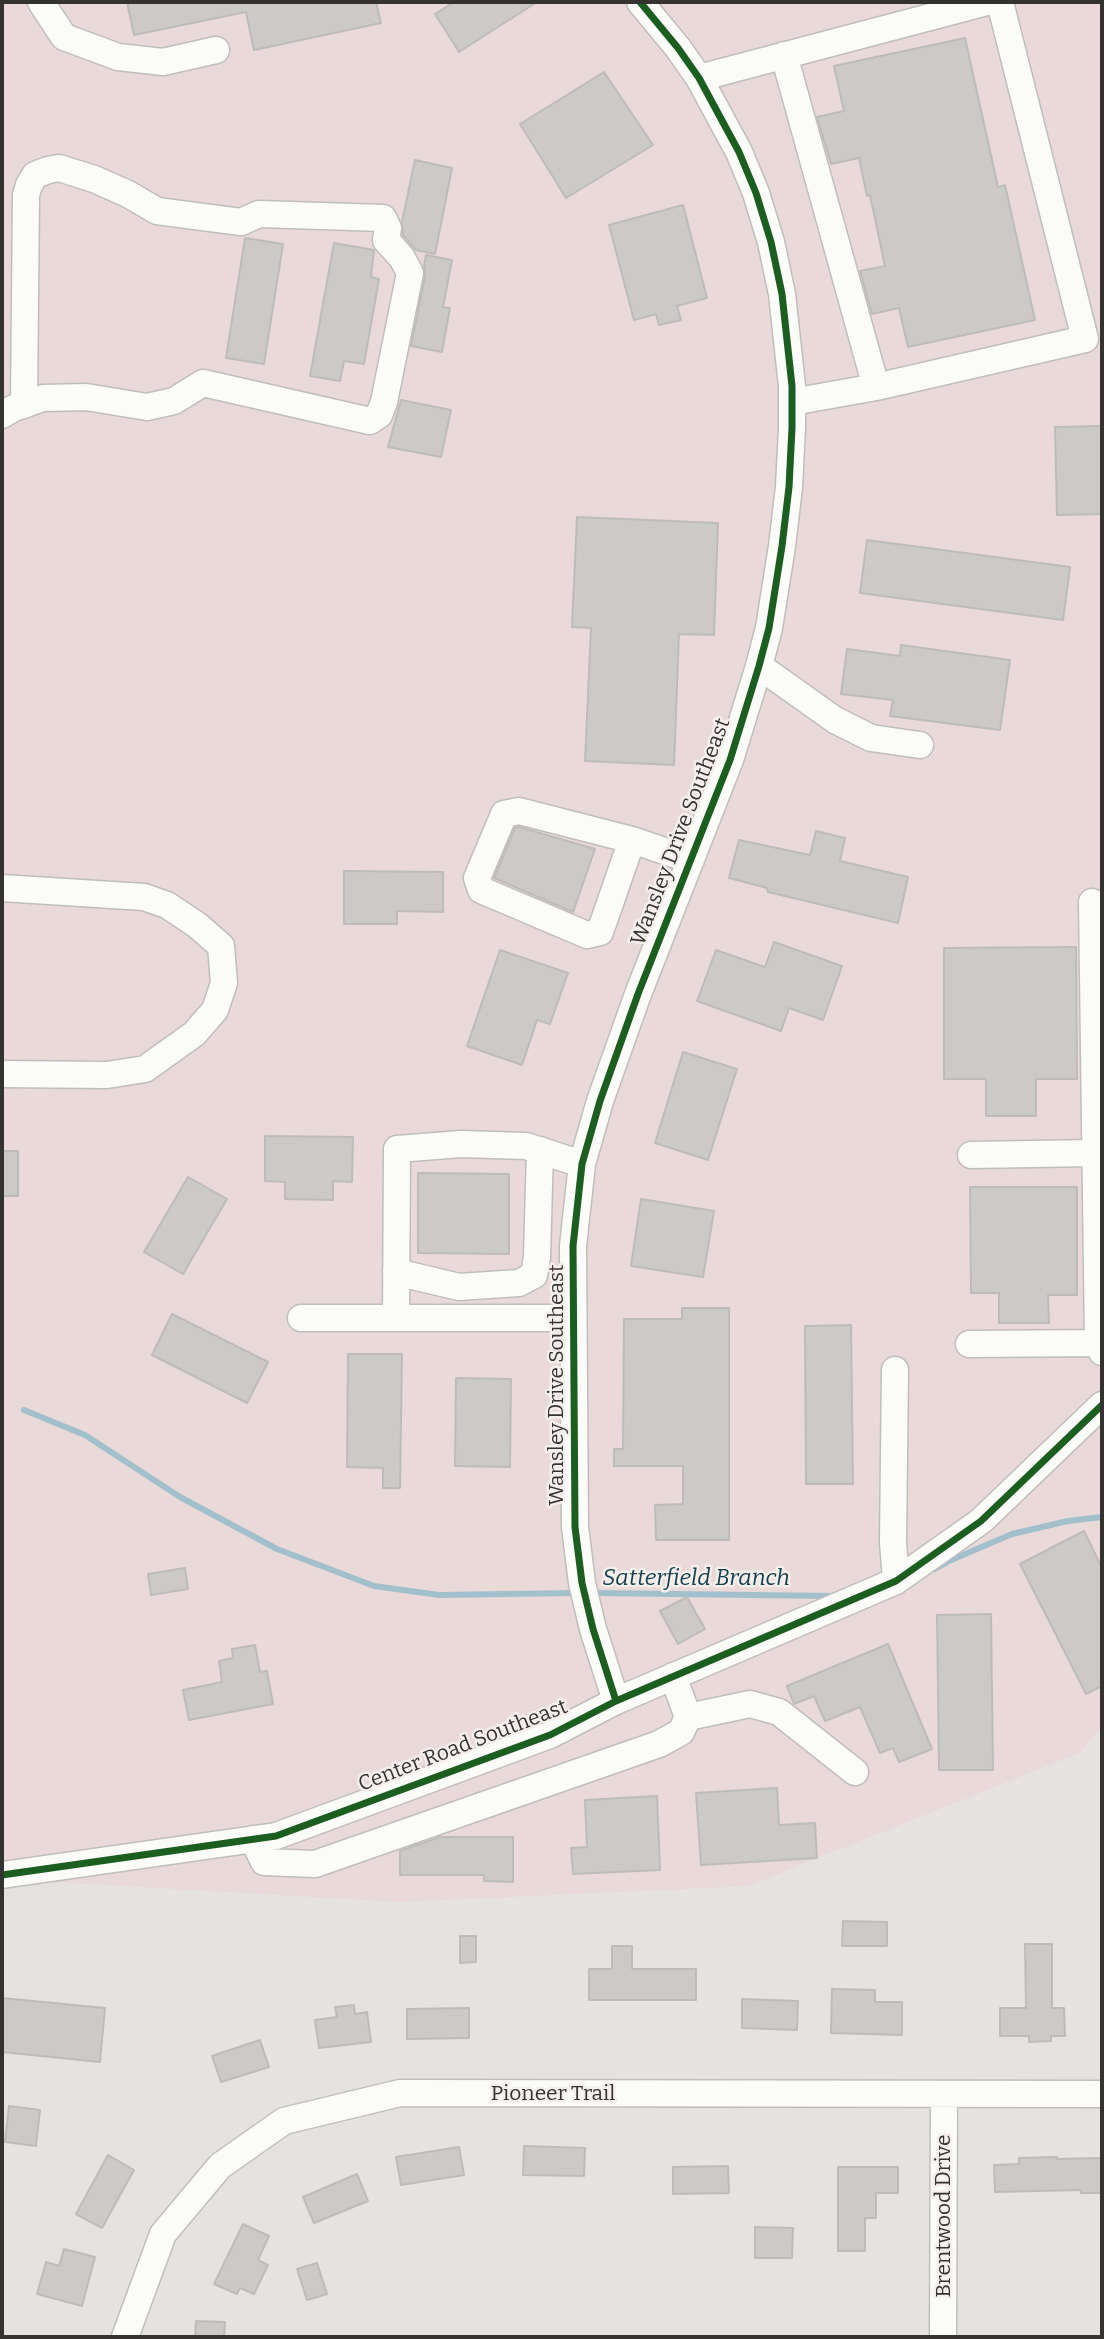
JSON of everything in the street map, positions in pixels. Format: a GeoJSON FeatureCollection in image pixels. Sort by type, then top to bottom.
{"type":"FeatureCollection","features":[{"type":"Feature","properties":{"kind":"street"},"geometry":{"type":"LineString","coordinates":[[41,2],[64,37],[118,57],[163,62],[216,50]]}},
{"type":"Feature","properties":{"kind":"street","name":"Wansley Drive Southeast"},"geometry":{"type":"LineString","coordinates":[[616,1701],[593,1629],[582,1583],[575,1527],[573,1246],[582,1164],[600,1101],[638,994],[730,760],[759,666],[769,628],[782,547],[789,487],[792,402],[788,339],[771,242],[756,193],[739,152],[699,78],[640,2]]}},
{"type":"Feature","properties":{"kind":"street"},"geometry":{"type":"LineString","coordinates":[[699,78],[987,2]]}},
{"type":"Feature","properties":{"kind":"street"},"geometry":{"type":"LineString","coordinates":[[792,402],[876,387],[1085,339],[1000,2]]}},
{"type":"Feature","properties":{"kind":"street"},"geometry":{"type":"LineString","coordinates":[[785,54],[876,387]]}},
{"type":"Feature","properties":{"kind":"street"},"geometry":{"type":"LineString","coordinates":[[59,168],[94,179],[158,211],[241,222],[259,214],[383,218],[388,228],[386,240],[402,258],[410,273],[384,402],[379,415],[370,421],[203,383],[174,401],[147,407],[86,397],[43,398],[13,410],[26,195],[35,175],[48,170],[59,168]]}},
{"type":"Feature","properties":{"kind":"street"},"geometry":{"type":"LineString","coordinates":[[759,666],[835,720],[871,738],[920,745]]}},
{"type":"Feature","properties":{"kind":"street"},"geometry":{"type":"LineString","coordinates":[[632,839],[600,932],[587,935],[481,890],[477,878],[504,814],[519,811],[632,839],[691,860]]}},
{"type":"Feature","properties":{"kind":"street"},"geometry":{"type":"LineString","coordinates":[[2,888],[144,897],[167,905],[197,925],[221,946],[224,983],[215,1010],[194,1034],[145,1069],[107,1075],[2,1074]]}},
{"type":"Feature","properties":{"kind":"street"},"geometry":{"type":"LineString","coordinates":[[969,1344],[1100,1348],[1092,902]]}},
{"type":"Feature","properties":{"kind":"street"},"geometry":{"type":"LineString","coordinates":[[397,1318],[397,1149],[461,1144],[526,1146],[582,1164]]}},
{"type":"Feature","properties":{"kind":"street"},"geometry":{"type":"LineString","coordinates":[[397,1272],[459,1287],[519,1283],[534,1275],[537,1257],[540,1150]]}},
{"type":"Feature","properties":{"kind":"street"},"geometry":{"type":"LineString","coordinates":[[971,1155],[1095,1153]]}},
{"type":"Feature","properties":{"kind":"street"},"geometry":{"type":"LineString","coordinates":[[301,1318],[573,1318]]}},
{"type":"Feature","properties":{"kind":"street"},"geometry":{"type":"LineString","coordinates":[[895,1370],[893,1542],[896,1581]]}},
{"type":"Feature","properties":{"kind":"street","name":"Center Road Southeast"},"geometry":{"type":"LineString","coordinates":[[2,1875],[276,1836],[550,1735],[616,1701],[896,1581],[981,1521],[1102,1405]]}},
{"type":"Feature","properties":{"kind":"street"},"geometry":{"type":"LineString","coordinates":[[253,1839],[264,1862],[315,1864],[659,1744],[681,1732],[688,1717],[673,1676]]}},
{"type":"Feature","properties":{"kind":"street"},"geometry":{"type":"LineString","coordinates":[[688,1717],[750,1704],[779,1712],[855,1772]]}},
{"type":"Feature","properties":{"kind":"street","name":"Pioneer Trail"},"geometry":{"type":"LineString","coordinates":[[125,2337],[163,2234],[220,2166],[284,2121],[400,2093],[944,2096],[1102,2094]]}},
{"type":"Feature","properties":{"kind":"street","name":"Brentwood Drive"},"geometry":{"type":"LineString","coordinates":[[943,2337],[944,2096]]}},
{"type":"Feature","properties":{"kind":"shaded area"},"geometry":{"type":"Polygon","coordinates":[[[2,2],[1102,2],[1102,1727],[1079,1753],[748,1886],[399,1902],[2,1879],[2,2]]]}},
{"type":"Feature","properties":{"kind":"building"},"geometry":{"type":"Polygon","coordinates":[[[127,2],[376,2],[381,23],[254,50],[246,12],[134,35],[127,2]]]}},
{"type":"Feature","properties":{"kind":"building"},"geometry":{"type":"Polygon","coordinates":[[[454,2],[537,2],[459,52],[435,14],[454,2]]]}},
{"type":"Feature","properties":{"kind":"building"},"geometry":{"type":"Polygon","coordinates":[[[965,38],[998,187],[1005,185],[1035,320],[908,347],[899,308],[872,314],[860,271],[885,266],[859,158],[831,164],[817,117],[844,111],[834,66],[965,38]]]}},
{"type":"Feature","properties":{"kind":"building"},"geometry":{"type":"Polygon","coordinates":[[[604,72],[653,145],[566,198],[520,124],[604,72]]]}},
{"type":"Feature","properties":{"kind":"building"},"geometry":{"type":"Polygon","coordinates":[[[415,160],[452,168],[435,254],[416,250],[403,235],[402,222],[415,160]]]}},
{"type":"Feature","properties":{"kind":"building"},"geometry":{"type":"Polygon","coordinates":[[[683,205],[707,298],[677,306],[681,320],[659,325],[656,314],[634,320],[609,225],[683,205]]]}},
{"type":"Feature","properties":{"kind":"building"},"geometry":{"type":"Polygon","coordinates":[[[245,238],[283,244],[264,364],[226,358],[245,238]]]}},
{"type":"Feature","properties":{"kind":"building"},"geometry":{"type":"Polygon","coordinates":[[[334,243],[374,250],[371,277],[379,279],[364,364],[344,361],[340,381],[310,376],[334,243]]]}},
{"type":"Feature","properties":{"kind":"building"},"geometry":{"type":"Polygon","coordinates":[[[426,255],[452,260],[443,307],[450,308],[442,352],[411,346],[425,276],[426,255]]]}},
{"type":"Feature","properties":{"kind":"building"},"geometry":{"type":"Polygon","coordinates":[[[401,400],[451,410],[441,457],[388,447],[401,400]]]}},
{"type":"Feature","properties":{"kind":"building"},"geometry":{"type":"Polygon","coordinates":[[[1102,426],[1102,514],[1057,515],[1055,427],[1102,426]]]}},
{"type":"Feature","properties":{"kind":"building"},"geometry":{"type":"Polygon","coordinates":[[[577,517],[718,523],[714,635],[679,634],[674,765],[585,761],[591,628],[572,627],[577,517]]]}},
{"type":"Feature","properties":{"kind":"building"},"geometry":{"type":"Polygon","coordinates":[[[867,540],[1070,567],[1063,620],[860,593],[867,540]]]}},
{"type":"Feature","properties":{"kind":"building"},"geometry":{"type":"Polygon","coordinates":[[[901,645],[1010,660],[1000,730],[890,716],[893,700],[841,694],[847,649],[900,656],[901,645]]]}},
{"type":"Feature","properties":{"kind":"building"},"geometry":{"type":"Polygon","coordinates":[[[515,828],[595,849],[573,912],[494,878],[515,828]]]}},
{"type":"Feature","properties":{"kind":"building"},"geometry":{"type":"Polygon","coordinates":[[[816,831],[845,838],[840,861],[908,877],[898,923],[768,892],[767,888],[729,878],[739,840],[810,855],[816,831]]]}},
{"type":"Feature","properties":{"kind":"building"},"geometry":{"type":"Polygon","coordinates":[[[344,871],[443,872],[443,912],[397,911],[397,924],[344,924],[344,871]]]}},
{"type":"Feature","properties":{"kind":"building"},"geometry":{"type":"Polygon","coordinates":[[[774,942],[842,966],[823,1020],[789,1008],[781,1031],[697,1001],[716,950],[765,967],[774,942]]]}},
{"type":"Feature","properties":{"kind":"building"},"geometry":{"type":"Polygon","coordinates":[[[1076,947],[1077,1079],[1036,1079],[1036,1116],[986,1116],[986,1079],[944,1079],[944,948],[1076,947]]]}},
{"type":"Feature","properties":{"kind":"building"},"geometry":{"type":"Polygon","coordinates":[[[500,950],[568,973],[550,1024],[537,1020],[522,1065],[467,1046],[500,950]]]}},
{"type":"Feature","properties":{"kind":"building"},"geometry":{"type":"Polygon","coordinates":[[[683,1052],[737,1069],[708,1160],[655,1143],[683,1052]]]}},
{"type":"Feature","properties":{"kind":"building"},"geometry":{"type":"Polygon","coordinates":[[[265,1136],[353,1137],[352,1182],[333,1181],[333,1200],[285,1199],[285,1182],[265,1181],[265,1136]]]}},
{"type":"Feature","properties":{"kind":"building"},"geometry":{"type":"Polygon","coordinates":[[[2,1151],[18,1151],[18,1196],[2,1196],[2,1151]]]}},
{"type":"Feature","properties":{"kind":"building"},"geometry":{"type":"Polygon","coordinates":[[[418,1173],[509,1174],[509,1254],[418,1253],[418,1173]]]}},
{"type":"Feature","properties":{"kind":"building"},"geometry":{"type":"Polygon","coordinates":[[[188,1177],[227,1199],[183,1274],[144,1252],[188,1177]]]}},
{"type":"Feature","properties":{"kind":"building"},"geometry":{"type":"Polygon","coordinates":[[[970,1187],[1077,1187],[1077,1295],[1048,1295],[1049,1323],[999,1323],[999,1293],[971,1293],[970,1187]]]}},
{"type":"Feature","properties":{"kind":"building"},"geometry":{"type":"Polygon","coordinates":[[[641,1199],[714,1211],[703,1277],[631,1266],[641,1199]]]}},
{"type":"Feature","properties":{"kind":"building"},"geometry":{"type":"Polygon","coordinates":[[[682,1308],[729,1308],[729,1540],[656,1540],[655,1505],[683,1504],[683,1466],[614,1466],[614,1449],[623,1449],[624,1319],[682,1319],[682,1308]]]}},
{"type":"Feature","properties":{"kind":"building"},"geometry":{"type":"Polygon","coordinates":[[[172,1314],[268,1362],[247,1403],[152,1355],[172,1314]]]}},
{"type":"Feature","properties":{"kind":"building"},"geometry":{"type":"Polygon","coordinates":[[[851,1325],[853,1484],[806,1484],[805,1326],[851,1325]]]}},
{"type":"Feature","properties":{"kind":"building"},"geometry":{"type":"Polygon","coordinates":[[[348,1354],[402,1354],[400,1488],[383,1488],[383,1468],[347,1467],[348,1354]]]}},
{"type":"Feature","properties":{"kind":"building"},"geometry":{"type":"Polygon","coordinates":[[[456,1378],[511,1379],[510,1467],[455,1466],[456,1378]]]}},
{"type":"Feature","properties":{"kind":"building"},"geometry":{"type":"Polygon","coordinates":[[[1084,1531],[1102,1568],[1102,1686],[1086,1694],[1020,1564],[1084,1531]]]}},
{"type":"Feature","properties":{"kind":"building"},"geometry":{"type":"Polygon","coordinates":[[[185,1568],[188,1589],[151,1595],[148,1574],[185,1568]]]}},
{"type":"Feature","properties":{"kind":"building"},"geometry":{"type":"Polygon","coordinates":[[[687,1597],[705,1629],[678,1644],[660,1611],[687,1597]]]}},
{"type":"Feature","properties":{"kind":"building"},"geometry":{"type":"Polygon","coordinates":[[[991,1614],[993,1770],[939,1770],[937,1615],[991,1614]]]}},
{"type":"Feature","properties":{"kind":"building"},"geometry":{"type":"Polygon","coordinates":[[[888,1644],[932,1749],[899,1762],[893,1748],[880,1753],[860,1707],[825,1721],[814,1696],[794,1704],[787,1686],[888,1644]]]}},
{"type":"Feature","properties":{"kind":"building"},"geometry":{"type":"Polygon","coordinates":[[[255,1645],[260,1672],[267,1671],[273,1704],[189,1720],[183,1690],[222,1682],[219,1661],[233,1658],[232,1649],[255,1645]]]}},
{"type":"Feature","properties":{"kind":"building"},"geometry":{"type":"Polygon","coordinates":[[[777,1788],[779,1825],[815,1823],[817,1858],[701,1865],[696,1793],[777,1788]]]}},
{"type":"Feature","properties":{"kind":"building"},"geometry":{"type":"Polygon","coordinates":[[[657,1796],[660,1870],[573,1874],[571,1848],[587,1847],[585,1800],[657,1796]]]}},
{"type":"Feature","properties":{"kind":"building"},"geometry":{"type":"Polygon","coordinates":[[[440,1837],[513,1837],[513,1882],[484,1881],[484,1875],[400,1875],[400,1851],[440,1837]]]}},
{"type":"Feature","properties":{"kind":"building"},"geometry":{"type":"Polygon","coordinates":[[[843,1921],[887,1922],[887,1946],[842,1946],[843,1921]]]}},
{"type":"Feature","properties":{"kind":"building"},"geometry":{"type":"Polygon","coordinates":[[[460,1936],[476,1936],[476,1962],[460,1963],[460,1936]]]}},
{"type":"Feature","properties":{"kind":"building"},"geometry":{"type":"Polygon","coordinates":[[[1025,1944],[1052,1944],[1052,2008],[1064,2008],[1065,2036],[1051,2036],[1051,2041],[1029,2042],[1029,2036],[1000,2036],[1000,2008],[1026,2008],[1025,1944]]]}},
{"type":"Feature","properties":{"kind":"building"},"geometry":{"type":"Polygon","coordinates":[[[612,1946],[632,1946],[632,1969],[696,1969],[696,2000],[589,2000],[589,1969],[612,1969],[612,1946]]]}},
{"type":"Feature","properties":{"kind":"building"},"geometry":{"type":"Polygon","coordinates":[[[832,1989],[875,1990],[875,2002],[902,2002],[902,2035],[831,2033],[832,1989]]]}},
{"type":"Feature","properties":{"kind":"building"},"geometry":{"type":"Polygon","coordinates":[[[2,1998],[105,2008],[100,2062],[2,2052],[2,1998]]]}},
{"type":"Feature","properties":{"kind":"building"},"geometry":{"type":"Polygon","coordinates":[[[742,1999],[798,2001],[797,2030],[742,2028],[742,1999]]]}},
{"type":"Feature","properties":{"kind":"building"},"geometry":{"type":"Polygon","coordinates":[[[354,2005],[355,2014],[367,2012],[371,2042],[319,2048],[315,2020],[337,2017],[335,2007],[354,2005]]]}},
{"type":"Feature","properties":{"kind":"building"},"geometry":{"type":"Polygon","coordinates":[[[469,2008],[469,2038],[407,2039],[407,2009],[469,2008]]]}},
{"type":"Feature","properties":{"kind":"building"},"geometry":{"type":"Polygon","coordinates":[[[260,2040],[269,2067],[221,2082],[212,2056],[260,2040]]]}},
{"type":"Feature","properties":{"kind":"building"},"geometry":{"type":"Polygon","coordinates":[[[9,2106],[40,2110],[36,2146],[5,2142],[9,2106]]]}},
{"type":"Feature","properties":{"kind":"building"},"geometry":{"type":"Polygon","coordinates":[[[524,2146],[585,2148],[584,2176],[523,2175],[524,2146]]]}},
{"type":"Feature","properties":{"kind":"building"},"geometry":{"type":"Polygon","coordinates":[[[459,2147],[464,2175],[401,2185],[396,2157],[459,2147]]]}},
{"type":"Feature","properties":{"kind":"building"},"geometry":{"type":"Polygon","coordinates":[[[108,2155],[134,2170],[102,2228],[76,2214],[108,2155]]]}},
{"type":"Feature","properties":{"kind":"building"},"geometry":{"type":"Polygon","coordinates":[[[1019,2158],[1102,2158],[1102,2193],[1081,2193],[1081,2190],[995,2192],[994,2165],[1019,2164],[1019,2158]]]}},
{"type":"Feature","properties":{"kind":"building"},"geometry":{"type":"Polygon","coordinates":[[[728,2166],[729,2193],[673,2194],[673,2167],[728,2166]]]}},
{"type":"Feature","properties":{"kind":"building"},"geometry":{"type":"Polygon","coordinates":[[[838,2167],[898,2167],[898,2193],[876,2193],[876,2218],[865,2218],[865,2251],[838,2251],[838,2167]]]}},
{"type":"Feature","properties":{"kind":"building"},"geometry":{"type":"Polygon","coordinates":[[[357,2174],[368,2201],[314,2223],[303,2197],[357,2174]]]}},
{"type":"Feature","properties":{"kind":"building"},"geometry":{"type":"Polygon","coordinates":[[[243,2224],[269,2236],[258,2260],[268,2265],[254,2294],[240,2288],[237,2294],[214,2284],[243,2224]]]}},
{"type":"Feature","properties":{"kind":"building"},"geometry":{"type":"Polygon","coordinates":[[[755,2227],[793,2228],[792,2258],[755,2258],[755,2227]]]}},
{"type":"Feature","properties":{"kind":"building"},"geometry":{"type":"Polygon","coordinates":[[[64,2249],[95,2257],[82,2306],[37,2294],[46,2262],[59,2266],[64,2249]]]}},
{"type":"Feature","properties":{"kind":"building"},"geometry":{"type":"Polygon","coordinates":[[[317,2263],[327,2294],[307,2300],[297,2269],[317,2263]]]}},
{"type":"Feature","properties":{"kind":"building"},"geometry":{"type":"Polygon","coordinates":[[[196,2321],[225,2322],[224,2337],[195,2337],[196,2321]]]}},
{"type":"Feature","properties":{"kind":"waterway","name":"Satterfield Branch"},"geometry":{"type":"LineString","coordinates":[[24,1410],[85,1435],[180,1497],[277,1549],[374,1586],[439,1595],[577,1593]]}},
{"type":"Feature","properties":{"kind":"waterway","name":"Satterfield Branch"},"geometry":{"type":"LineString","coordinates":[[935,1569],[1012,1534],[1068,1521],[1102,1517]]}},
{"type":"Feature","properties":{"kind":"waterway","name":"Satterfield Branch"},"geometry":{"type":"LineString","coordinates":[[592,1593],[833,1596]]}},
{"type":"Feature","properties":{"kind":"cycle path"},"geometry":{"type":"LineString","coordinates":[[616,1701],[593,1629],[582,1583],[575,1527],[573,1246],[582,1164],[600,1101],[638,994],[730,760],[759,666],[769,628],[782,546],[792,428],[792,386],[782,294],[771,242],[756,193],[739,152],[699,78],[640,2]]}},
{"type":"Feature","properties":{"kind":"cycle path"},"geometry":{"type":"LineString","coordinates":[[2,1875],[276,1836],[550,1735],[616,1701],[896,1581],[981,1521],[1102,1405]]}}]}
